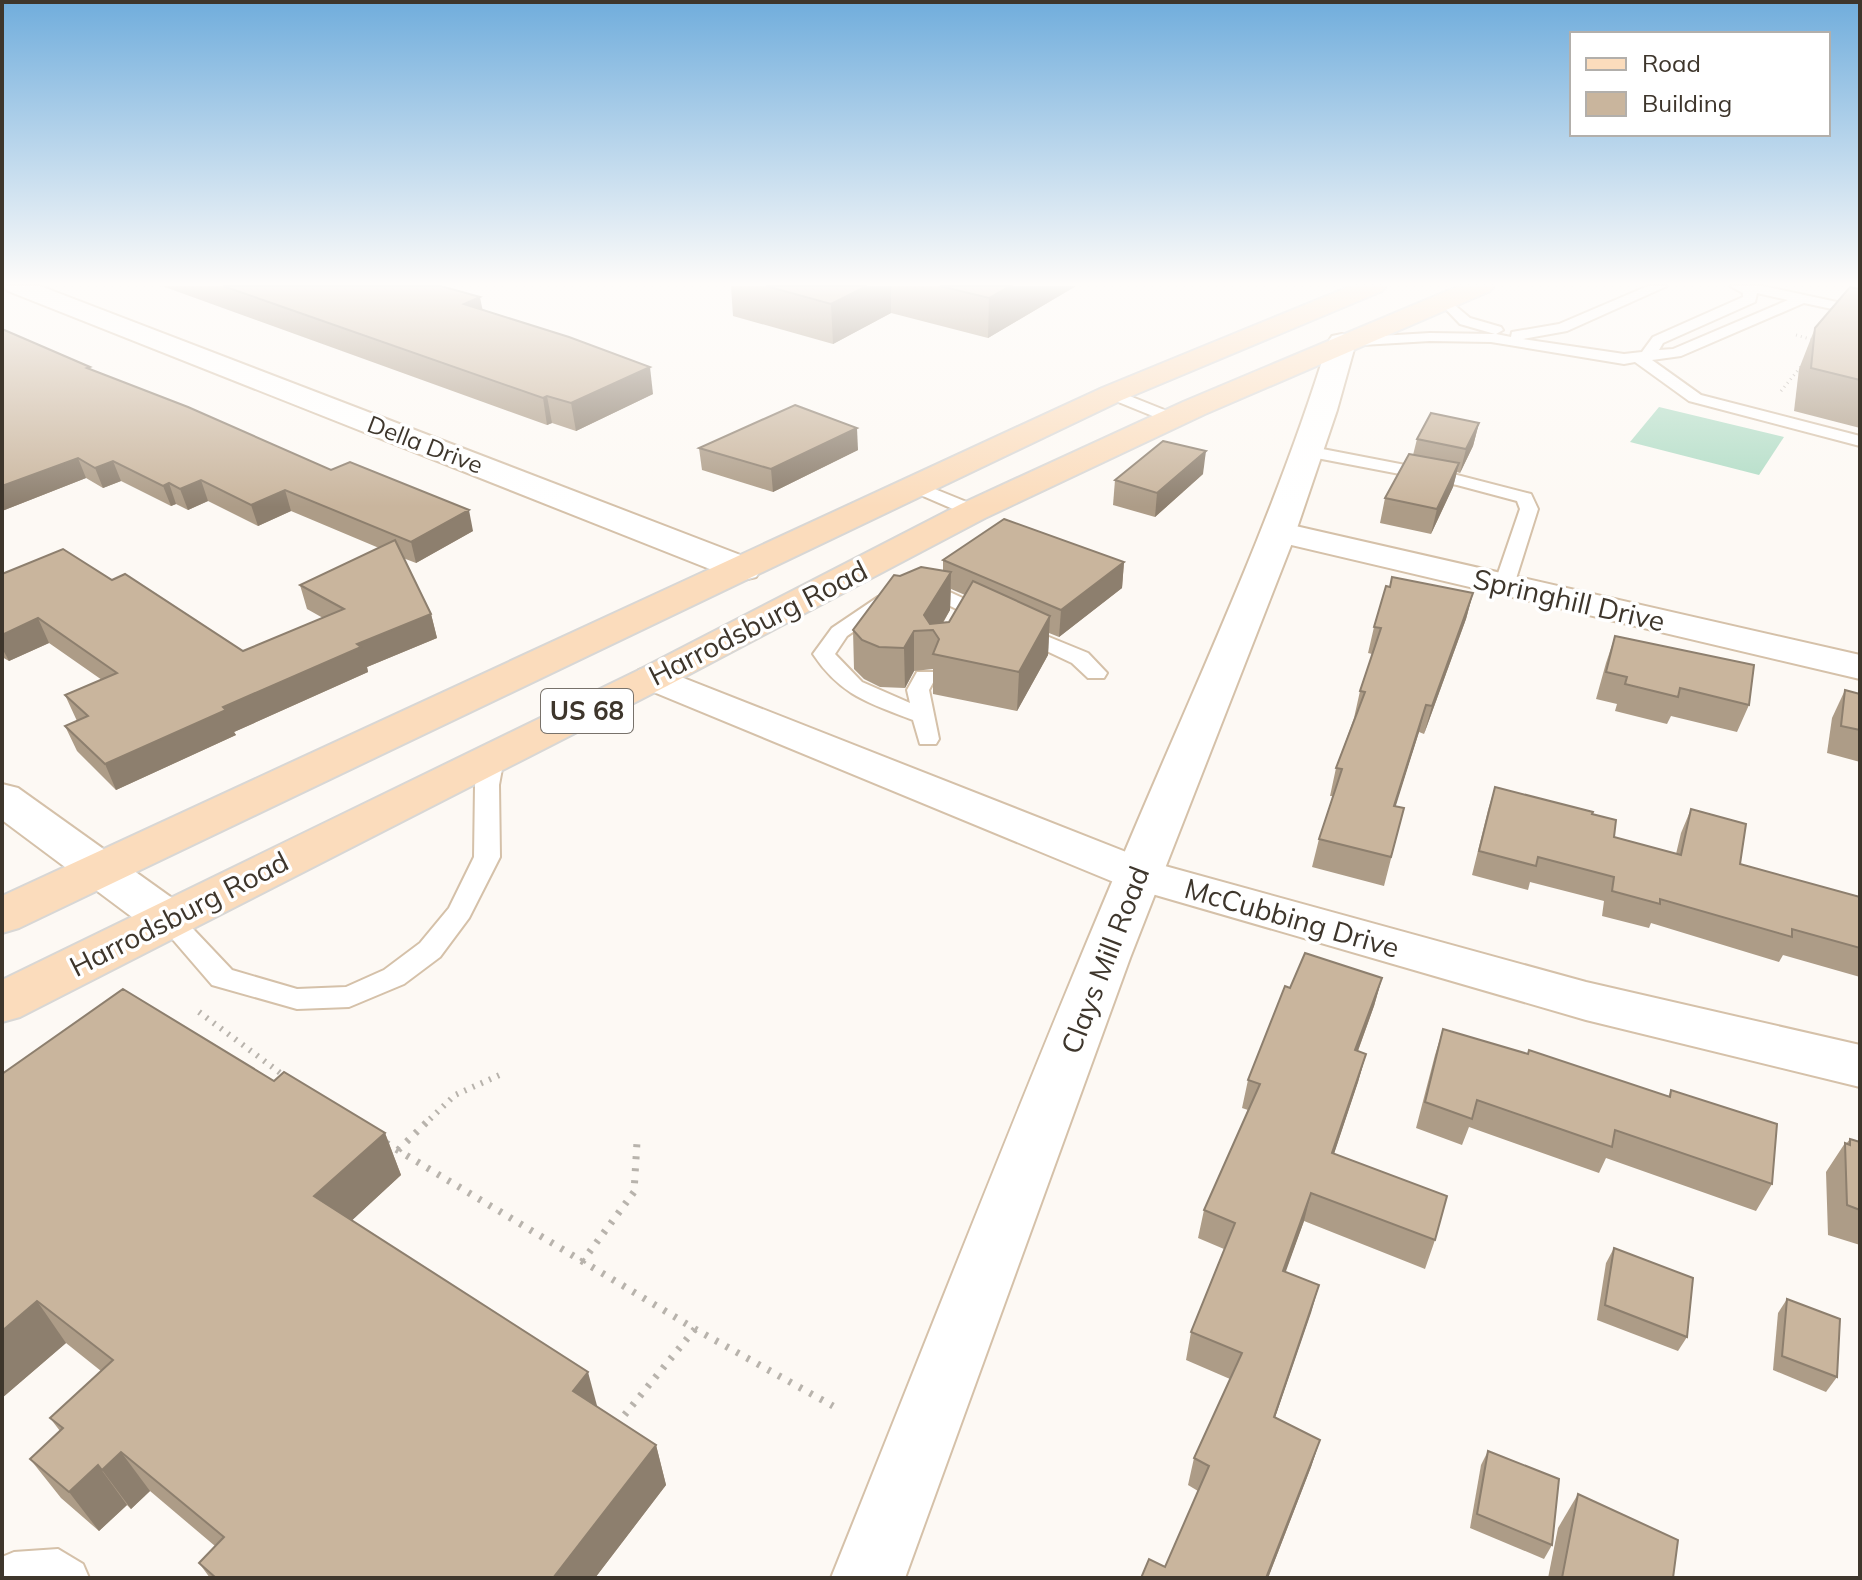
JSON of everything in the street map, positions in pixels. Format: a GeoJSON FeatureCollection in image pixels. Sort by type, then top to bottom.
{"type":"FeatureCollection","features":[{"type":"Feature","properties":{"kind":"main road","name":"Harrodsburg Road"},"geometry":{"type":"LineString","coordinates":[[2,916],[504,678],[1112,394],[1192,360]]}},
{"type":"Feature","properties":{"kind":"main road","name":"Harrodsburg Road"},"geometry":{"type":"LineString","coordinates":[[2,1003],[670,669],[973,511],[1302,360]]}},
{"type":"Feature","properties":{"kind":"main road"},"geometry":{"type":"LineString","coordinates":[[504,678],[670,669],[703,633],[730,614],[743,600],[748,585],[743,569]]}},
{"type":"Feature","properties":{"kind":"main road"},"geometry":{"type":"LineString","coordinates":[[670,669],[636,658],[640,642],[652,626],[679,609],[692,591]]}},
{"type":"Feature","properties":{"kind":"street","name":"Della Drive"},"geometry":{"type":"LineString","coordinates":[[206,360],[743,569]]}},
{"type":"Feature","properties":{"kind":"street","name":"Clays Mill Road"},"geometry":{"type":"LineString","coordinates":[[868,1578],[1138,874],[1278,532],[1336,360]]}},
{"type":"Feature","properties":{"kind":"street","name":"Springhill Drive"},"geometry":{"type":"LineString","coordinates":[[1278,532],[1860,667]]}},
{"type":"Feature","properties":{"kind":"street","name":"McCubbing Drive"},"geometry":{"type":"LineString","coordinates":[[670,669],[1138,874],[1586,1001],[1860,1066]]}},
{"type":"Feature","properties":{"kind":"street"},"geometry":{"type":"LineString","coordinates":[[2,798],[169,920]]}},
{"type":"Feature","properties":{"kind":"lane"},"geometry":{"type":"LineString","coordinates":[[1648,360],[1695,398],[1860,441]]}},
{"type":"Feature","properties":{"kind":"lane"},"geometry":{"type":"LineString","coordinates":[[1112,394],[1171,418]]}},
{"type":"Feature","properties":{"kind":"lane"},"geometry":{"type":"LineString","coordinates":[[1307,451],[1484,486],[1525,498],[1529,509],[1504,585]]}},
{"type":"Feature","properties":{"kind":"lane"},"geometry":{"type":"LineString","coordinates":[[915,486],[973,511]]}},
{"type":"Feature","properties":{"kind":"lane"},"geometry":{"type":"LineString","coordinates":[[923,716],[853,688],[832,669],[824,654],[839,632],[885,601],[941,594],[962,612],[1080,658],[1096,673]]}},
{"type":"Feature","properties":{"kind":"lane"},"geometry":{"type":"LineString","coordinates":[[925,677],[918,690],[928,739]]}},
{"type":"Feature","properties":{"kind":"lane"},"geometry":{"type":"LineString","coordinates":[[169,920],[222,978],[297,999],[349,997],[394,977],[430,950],[460,912],[487,857],[487,785],[492,758]]}},
{"type":"Feature","properties":{"kind":"lane"},"geometry":{"type":"LineString","coordinates":[[8,1578],[14,1572],[58,1569],[69,1578]]}},
{"type":"Feature","properties":{"kind":"path"},"geometry":{"type":"LineString","coordinates":[[1773,401],[1809,360]]}},
{"type":"Feature","properties":{"kind":"path"},"geometry":{"type":"LineString","coordinates":[[199,1012],[292,1082]]}},
{"type":"Feature","properties":{"kind":"path"},"geometry":{"type":"LineString","coordinates":[[398,1150],[455,1095],[504,1073]]}},
{"type":"Feature","properties":{"kind":"path"},"geometry":{"type":"LineString","coordinates":[[375,1136],[695,1329],[833,1406]]}},
{"type":"Feature","properties":{"kind":"path"},"geometry":{"type":"LineString","coordinates":[[582,1262],[634,1192],[637,1142]]}},
{"type":"Feature","properties":{"kind":"path"},"geometry":{"type":"LineString","coordinates":[[611,1431],[695,1329]]}},
{"type":"Feature","properties":{"kind":"green space"},"geometry":{"type":"Polygon","coordinates":[[[1659,407],[1784,437],[1759,475],[1630,442],[1659,407]]]}},
{"type":"Feature","properties":{"kind":"building"},"geometry":{"type":"Polygon","coordinates":[[[2,360],[73,360],[331,470],[350,462],[469,510],[411,542],[285,490],[251,505],[201,480],[180,489],[169,483],[163,486],[113,461],[95,468],[78,458],[2,486],[2,360]]]}},
{"type":"Feature","properties":{"kind":"building"},"geometry":{"type":"Polygon","coordinates":[[[434,360],[630,360],[650,367],[571,403],[547,396],[543,398],[434,360]]]}},
{"type":"Feature","properties":{"kind":"building"},"geometry":{"type":"Polygon","coordinates":[[[1812,360],[1860,360],[1860,380],[1811,368],[1812,360]]]}},
{"type":"Feature","properties":{"kind":"building"},"geometry":{"type":"Polygon","coordinates":[[[795,405],[857,428],[771,469],[699,448],[795,405]]]}},
{"type":"Feature","properties":{"kind":"building"},"geometry":{"type":"Polygon","coordinates":[[[1431,413],[1479,423],[1466,449],[1417,439],[1431,413]]]}},
{"type":"Feature","properties":{"kind":"building"},"geometry":{"type":"Polygon","coordinates":[[[1163,441],[1206,451],[1157,493],[1115,480],[1163,441]]]}},
{"type":"Feature","properties":{"kind":"building"},"geometry":{"type":"Polygon","coordinates":[[[1409,454],[1459,463],[1437,509],[1385,498],[1409,454]]]}},
{"type":"Feature","properties":{"kind":"building"},"geometry":{"type":"Polygon","coordinates":[[[1004,519],[1124,562],[1061,610],[943,560],[1004,519]]]}},
{"type":"Feature","properties":{"kind":"building"},"geometry":{"type":"Polygon","coordinates":[[[395,540],[431,614],[357,644],[361,647],[223,707],[226,710],[105,764],[65,726],[88,716],[65,695],[117,673],[38,618],[2,635],[2,574],[63,549],[112,580],[125,574],[243,651],[344,609],[300,585],[395,540]]]}},
{"type":"Feature","properties":{"kind":"building"},"geometry":{"type":"Polygon","coordinates":[[[921,567],[951,572],[924,615],[930,624],[949,622],[973,581],[1050,616],[1019,672],[933,654],[939,639],[933,630],[914,631],[904,648],[879,647],[862,640],[853,630],[894,575],[900,576],[921,567]]]}},
{"type":"Feature","properties":{"kind":"building"},"geometry":{"type":"Polygon","coordinates":[[[1392,577],[1473,593],[1432,706],[1426,705],[1394,806],[1404,808],[1391,857],[1319,839],[1342,769],[1336,768],[1365,692],[1360,691],[1381,628],[1374,627],[1386,586],[1390,587],[1392,577]]]}},
{"type":"Feature","properties":{"kind":"building"},"geometry":{"type":"Polygon","coordinates":[[[1615,636],[1754,665],[1749,705],[1680,688],[1678,697],[1625,684],[1627,677],[1606,672],[1615,636]]]}},
{"type":"Feature","properties":{"kind":"building"},"geometry":{"type":"Polygon","coordinates":[[[1845,690],[1860,694],[1860,730],[1841,726],[1845,690]]]}},
{"type":"Feature","properties":{"kind":"building"},"geometry":{"type":"Polygon","coordinates":[[[1495,787],[1616,820],[1614,837],[1681,855],[1691,809],[1746,824],[1740,864],[1860,897],[1860,948],[1792,929],[1792,937],[1660,899],[1660,904],[1612,891],[1614,877],[1538,857],[1536,866],[1479,851],[1495,787]]]}},
{"type":"Feature","properties":{"kind":"building"},"geometry":{"type":"Polygon","coordinates":[[[1305,953],[1382,978],[1355,1050],[1366,1054],[1332,1153],[1447,1196],[1435,1240],[1311,1193],[1283,1271],[1319,1285],[1274,1417],[1320,1440],[1266,1578],[1141,1578],[1149,1559],[1165,1567],[1209,1466],[1194,1458],[1242,1353],[1191,1332],[1235,1223],[1204,1210],[1260,1084],[1248,1080],[1285,986],[1290,988],[1305,953]]]}},
{"type":"Feature","properties":{"kind":"building"},"geometry":{"type":"Polygon","coordinates":[[[123,989],[274,1081],[284,1072],[385,1133],[314,1196],[588,1372],[573,1391],[656,1445],[553,1578],[216,1578],[199,1563],[224,1537],[121,1452],[102,1470],[98,1465],[69,1492],[30,1459],[63,1428],[50,1418],[113,1360],[37,1301],[2,1331],[2,1074],[123,989]]]}},
{"type":"Feature","properties":{"kind":"building"},"geometry":{"type":"Polygon","coordinates":[[[1443,1029],[1528,1054],[1529,1050],[1670,1097],[1671,1090],[1777,1124],[1772,1184],[1615,1130],[1612,1147],[1477,1100],[1472,1119],[1425,1102],[1443,1029]]]}},
{"type":"Feature","properties":{"kind":"building"},"geometry":{"type":"Polygon","coordinates":[[[1850,1139],[1860,1142],[1860,1210],[1847,1205],[1845,1143],[1850,1145],[1850,1139]]]}},
{"type":"Feature","properties":{"kind":"building"},"geometry":{"type":"Polygon","coordinates":[[[1614,1248],[1693,1278],[1687,1337],[1605,1305],[1614,1248]]]}},
{"type":"Feature","properties":{"kind":"building"},"geometry":{"type":"Polygon","coordinates":[[[1787,1299],[1840,1319],[1837,1377],[1782,1356],[1787,1299]]]}},
{"type":"Feature","properties":{"kind":"building"},"geometry":{"type":"Polygon","coordinates":[[[1488,1451],[1559,1479],[1552,1545],[1477,1514],[1488,1451]]]}},
{"type":"Feature","properties":{"kind":"building"},"geometry":{"type":"Polygon","coordinates":[[[1578,1494],[1678,1540],[1673,1578],[1562,1578],[1578,1494]]]}}]}
